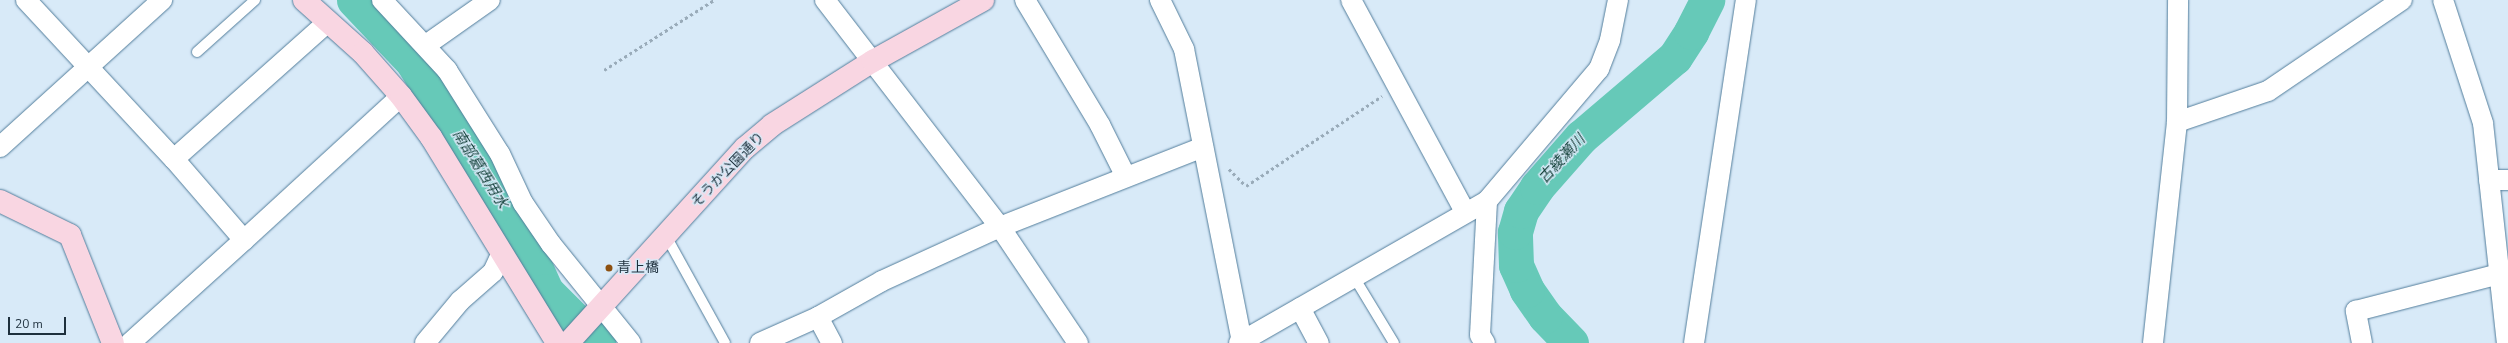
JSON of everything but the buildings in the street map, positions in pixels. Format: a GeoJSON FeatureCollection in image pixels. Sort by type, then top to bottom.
{"type":"FeatureCollection","features":[{"type":"Feature","properties":{"kind":"street"},"geometry":{"type":"LineString","coordinates":[[26,0],[174,159],[244,240]]}},
{"type":"Feature","properties":{"kind":"street"},"geometry":{"type":"LineString","coordinates":[[0,147],[162,0]]}},
{"type":"Feature","properties":{"kind":"street"},"geometry":{"type":"LineString","coordinates":[[304,0],[363,53],[401,96],[431,136],[501,255],[564,343]]}},
{"type":"Feature","properties":{"kind":"street"},"geometry":{"type":"LineString","coordinates":[[382,0],[426,45],[447,70],[474,110],[500,154],[527,209],[597,310],[630,343]]}},
{"type":"Feature","properties":{"kind":"street"},"geometry":{"type":"LineString","coordinates":[[426,45],[490,0]]}},
{"type":"Feature","properties":{"kind":"street"},"geometry":{"type":"LineString","coordinates":[[825,0],[1000,227],[1078,343]]}},
{"type":"Feature","properties":{"kind":"street","name":"そうか公園通り"},"geometry":{"type":"LineString","coordinates":[[564,343],[597,310],[750,144],[772,125],[873,61],[983,0]]}},
{"type":"Feature","properties":{"kind":"street"},"geometry":{"type":"LineString","coordinates":[[1025,0],[1100,125],[1126,178]]}},
{"type":"Feature","properties":{"kind":"street"},"geometry":{"type":"LineString","coordinates":[[1160,0],[1184,49],[1241,342],[1465,212],[1487,201],[1599,69],[1610,40],[1618,0]]}},
{"type":"Feature","properties":{"kind":"street"},"geometry":{"type":"LineString","coordinates":[[2153,343],[2177,122],[2178,0]]}},
{"type":"Feature","properties":{"kind":"street"},"geometry":{"type":"LineString","coordinates":[[2177,122],[2268,91],[2402,0]]}},
{"type":"Feature","properties":{"kind":"street"},"geometry":{"type":"LineString","coordinates":[[2443,0],[2483,123],[2498,180],[2507,343]]}},
{"type":"Feature","properties":{"kind":"street"},"geometry":{"type":"LineString","coordinates":[[1353,1],[1465,212]]}},
{"type":"Feature","properties":{"kind":"street"},"geometry":{"type":"LineString","coordinates":[[1694,343],[1749,1]]}},
{"type":"Feature","properties":{"kind":"street"},"geometry":{"type":"LineString","coordinates":[[174,159],[328,22]]}},
{"type":"Feature","properties":{"kind":"street"},"geometry":{"type":"LineString","coordinates":[[130,343],[401,96]]}},
{"type":"Feature","properties":{"kind":"street"},"geometry":{"type":"LineString","coordinates":[[760,343],[818,317],[882,282],[1000,227],[1203,147]]}},
{"type":"Feature","properties":{"kind":"street"},"geometry":{"type":"LineString","coordinates":[[0,201],[70,235],[113,343]]}},
{"type":"Feature","properties":{"kind":"street"},"geometry":{"type":"LineString","coordinates":[[1485,343],[1480,335],[1487,201]]}},
{"type":"Feature","properties":{"kind":"street"},"geometry":{"type":"LineString","coordinates":[[425,343],[460,301],[493,272],[501,255]]}},
{"type":"Feature","properties":{"kind":"street"},"geometry":{"type":"LineString","coordinates":[[2362,343],[2356,311],[2502,271]]}},
{"type":"Feature","properties":{"kind":"street"},"geometry":{"type":"LineString","coordinates":[[1300,308],[1319,343]]}},
{"type":"Feature","properties":{"kind":"street"},"geometry":{"type":"LineString","coordinates":[[818,317],[832,343]]}},
{"type":"Feature","properties":{"kind":"lane"},"geometry":{"type":"LineString","coordinates":[[197,52],[255,0]]}},
{"type":"Feature","properties":{"kind":"lane"},"geometry":{"type":"LineString","coordinates":[[666,236],[725,343]]}},
{"type":"Feature","properties":{"kind":"lane"},"geometry":{"type":"LineString","coordinates":[[1354,277],[1394,343]]}},
{"type":"Feature","properties":{"kind":"path"},"geometry":{"type":"LineString","coordinates":[[604,70],[714,0]]}},
{"type":"Feature","properties":{"kind":"path"},"geometry":{"type":"LineString","coordinates":[[1228,167],[1246,186],[1398,86]]}},
{"type":"Feature","properties":{"kind":"waterway","name":"南部葛西用水"},"geometry":{"type":"LineString","coordinates":[[354,0],[412,61],[519,231],[546,291],[598,343]]}},
{"type":"Feature","properties":{"kind":"waterway","name":"古綾瀬川"},"geometry":{"type":"LineString","coordinates":[[1571,343],[1545,316],[1527,290],[1516,265],[1515,232],[1521,211],[1537,187],[1581,137],[1675,57],[1691,32],[1707,0]]}},
{"type":"Feature","properties":{"kind":"place","name":"青上橋"},"geometry":{"type":"Point","coordinates":[609,268]}}]}
